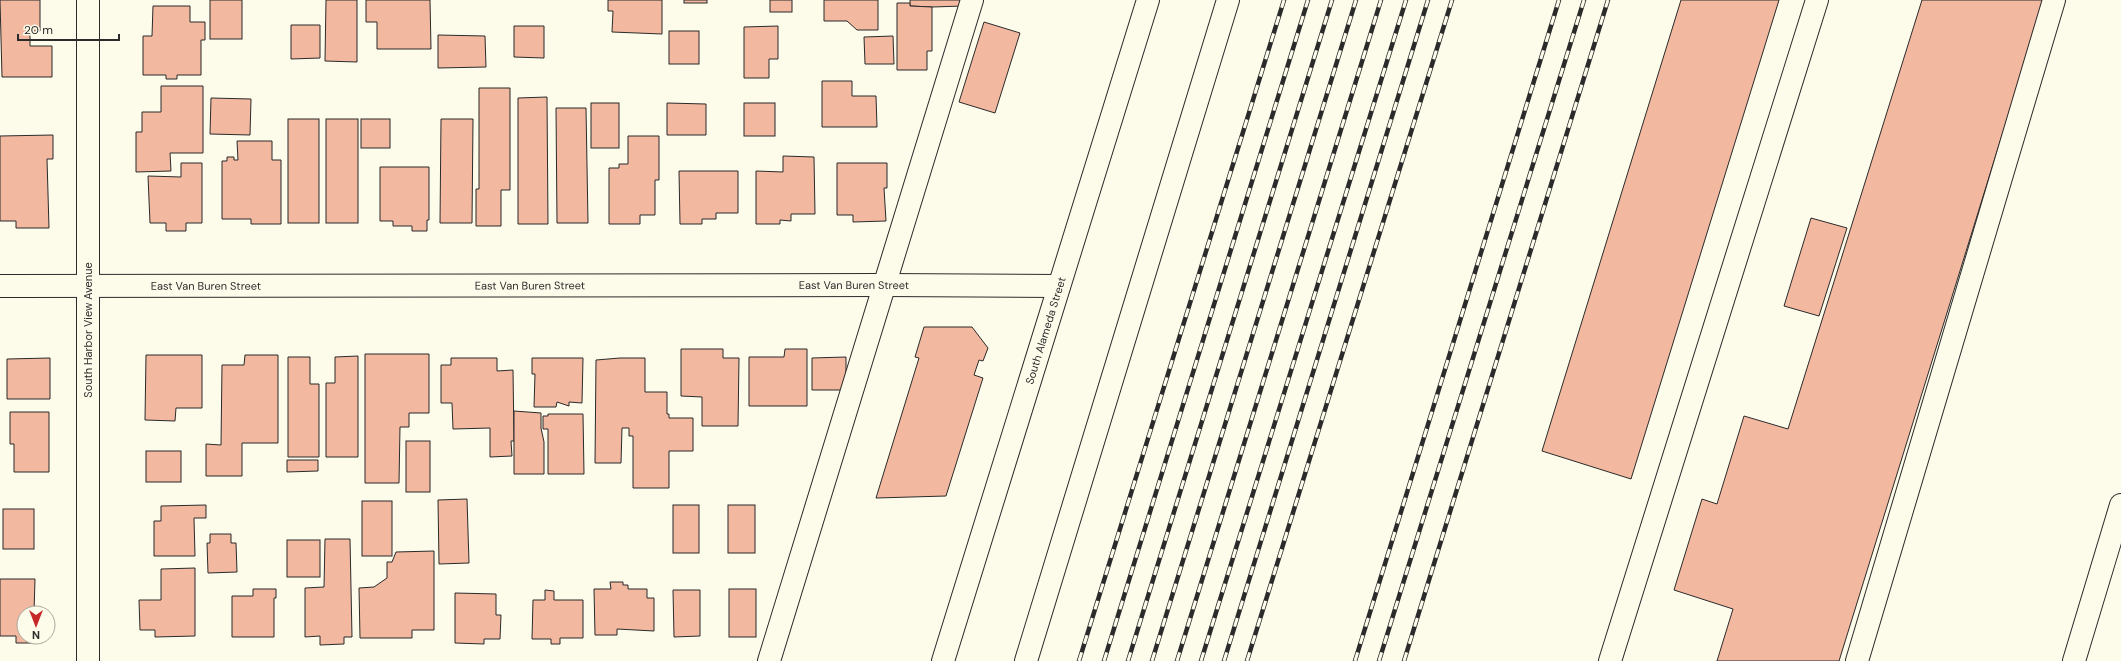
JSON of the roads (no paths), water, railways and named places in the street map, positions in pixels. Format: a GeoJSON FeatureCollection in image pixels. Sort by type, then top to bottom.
{"type":"FeatureCollection","features":[{"type":"Feature","properties":{"kind":"street","name":"South Harbor View Avenue"},"geometry":{"type":"LineString","coordinates":[[88,0],[88,661]]}},
{"type":"Feature","properties":{"kind":"street"},"geometry":{"type":"LineString","coordinates":[[769,661],[972,0]]}},
{"type":"Feature","properties":{"kind":"street","name":"South Alameda Street"},"geometry":{"type":"LineString","coordinates":[[943,661],[1148,0]]}},
{"type":"Feature","properties":{"kind":"street"},"geometry":{"type":"LineString","coordinates":[[1026,661],[1228,0]]}},
{"type":"Feature","properties":{"kind":"street"},"geometry":{"type":"LineString","coordinates":[[1610,661],[1817,0]]}},
{"type":"Feature","properties":{"kind":"street"},"geometry":{"type":"LineString","coordinates":[[1857,661],[2054,0]]}},
{"type":"Feature","properties":{"kind":"street","name":"East Van Buren Street"},"geometry":{"type":"LineString","coordinates":[[0,286],[885,284],[1059,286]]}},
{"type":"Feature","properties":{"kind":"street"},"geometry":{"type":"LineString","coordinates":[[2074,661],[2121,505]]}},
{"type":"Feature","properties":{"kind":"railway"},"geometry":{"type":"LineString","coordinates":[[1079,661],[1284,0]]}},
{"type":"Feature","properties":{"kind":"railway"},"geometry":{"type":"LineString","coordinates":[[1104,661],[1308,0]]}},
{"type":"Feature","properties":{"kind":"railway"},"geometry":{"type":"LineString","coordinates":[[1128,661],[1332,0]]}},
{"type":"Feature","properties":{"kind":"railway"},"geometry":{"type":"LineString","coordinates":[[1152,661],[1356,0]]}},
{"type":"Feature","properties":{"kind":"railway"},"geometry":{"type":"LineString","coordinates":[[1177,661],[1381,0]]}},
{"type":"Feature","properties":{"kind":"railway"},"geometry":{"type":"LineString","coordinates":[[1201,661],[1406,0]]}},
{"type":"Feature","properties":{"kind":"railway"},"geometry":{"type":"LineString","coordinates":[[1224,661],[1428,0]]}},
{"type":"Feature","properties":{"kind":"railway"},"geometry":{"type":"LineString","coordinates":[[1247,661],[1452,0]]}},
{"type":"Feature","properties":{"kind":"railway"},"geometry":{"type":"LineString","coordinates":[[1355,661],[1559,0]]}},
{"type":"Feature","properties":{"kind":"railway"},"geometry":{"type":"LineString","coordinates":[[1379,661],[1584,0]]}},
{"type":"Feature","properties":{"kind":"railway"},"geometry":{"type":"LineString","coordinates":[[1404,661],[1608,0]]}}]}
